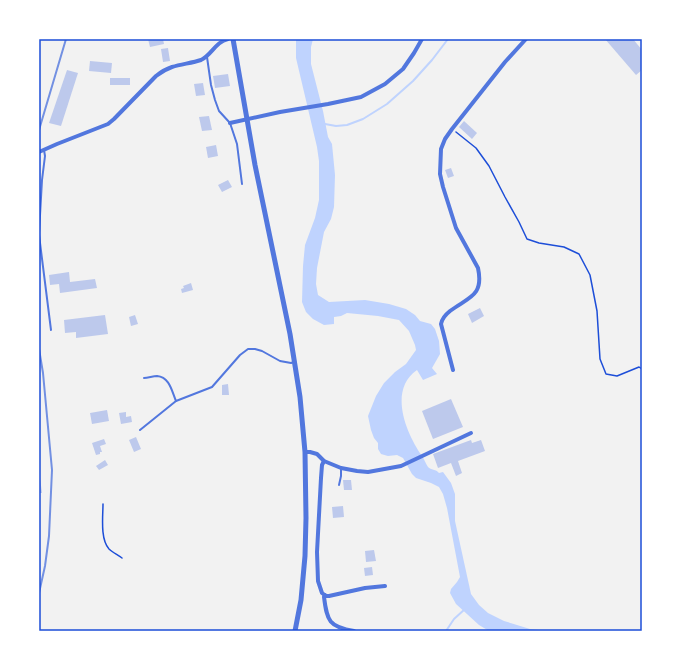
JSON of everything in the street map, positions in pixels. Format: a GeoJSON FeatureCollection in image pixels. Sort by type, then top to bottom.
{"type":"FeatureCollection","features":[{"type":"Feature","properties":{"kind":"street"},"geometry":{"type":"LineString","coordinates":[[39,152],[108,124],[160,73],[173,67],[201,60],[207,56],[219,43],[228,39]]}},
{"type":"Feature","properties":{"kind":"street"},"geometry":{"type":"LineString","coordinates":[[233,39],[255,165],[284,304],[300,397],[305,452],[306,518],[305,556],[301,600],[295,631]]}},
{"type":"Feature","properties":{"kind":"street"},"geometry":{"type":"LineString","coordinates":[[230,123],[361,97],[385,84],[403,69],[422,39]]}},
{"type":"Feature","properties":{"kind":"street"},"geometry":{"type":"LineString","coordinates":[[453,370],[441,324],[442,320],[446,315],[476,294],[480,285],[480,275],[478,268],[456,228],[443,187],[440,174],[441,149],[445,139],[452,129],[526,39]]}},
{"type":"Feature","properties":{"kind":"street"},"geometry":{"type":"LineString","coordinates":[[305,452],[316,454],[324,462],[342,468],[368,472],[401,466],[470,433]]}},
{"type":"Feature","properties":{"kind":"street"},"geometry":{"type":"LineString","coordinates":[[324,462],[322,465],[321,478],[317,559],[320,590],[325,595],[329,596],[365,588],[385,586]]}},
{"type":"Feature","properties":{"kind":"street"},"geometry":{"type":"LineString","coordinates":[[325,595],[326,615],[332,623],[342,629],[354,631]]}},
{"type":"Feature","properties":{"kind":"lane"},"geometry":{"type":"LineString","coordinates":[[207,56],[211,85],[215,100],[219,111],[230,123],[237,144],[242,184]]}},
{"type":"Feature","properties":{"kind":"lane"},"geometry":{"type":"LineString","coordinates":[[44,150],[45,156],[39,234],[51,330]]}},
{"type":"Feature","properties":{"kind":"lane"},"geometry":{"type":"LineString","coordinates":[[140,430],[176,402],[212,387],[240,355],[248,349],[262,351],[280,361],[291,363],[295,362]]}},
{"type":"Feature","properties":{"kind":"lane"},"geometry":{"type":"LineString","coordinates":[[144,378],[158,376],[163,378],[168,382],[176,402]]}},
{"type":"Feature","properties":{"kind":"lane"},"geometry":{"type":"LineString","coordinates":[[339,485],[342,468]]}},
{"type":"Feature","properties":{"kind":"path"},"geometry":{"type":"LineString","coordinates":[[452,129],[476,148],[489,166],[519,222],[526,239],[539,243],[564,247],[579,254],[590,275],[597,311],[600,359],[606,374],[617,376],[639,366],[642,369]]}},
{"type":"Feature","properties":{"kind":"path"},"geometry":{"type":"LineString","coordinates":[[103,504],[104,542],[108,548],[122,558]]}},
{"type":"Feature","properties":{"kind":"water"},"geometry":{"type":"Polygon","coordinates":[[[296,39],[313,39],[311,47],[311,64],[328,137],[332,144],[335,175],[334,207],[331,219],[324,232],[317,268],[316,284],[318,295],[329,302],[365,300],[389,304],[406,309],[415,315],[420,321],[431,324],[435,329],[439,341],[440,354],[432,368],[437,374],[423,380],[417,370],[408,378],[403,389],[403,412],[410,436],[428,467],[439,473],[443,472],[451,483],[455,494],[455,521],[471,594],[479,605],[488,613],[504,621],[530,629],[546,631],[489,631],[479,625],[456,604],[450,593],[451,589],[460,577],[443,494],[439,487],[416,478],[403,458],[397,455],[388,456],[381,454],[378,449],[378,443],[371,430],[368,416],[376,396],[384,383],[406,364],[416,350],[409,331],[399,320],[347,313],[334,317],[334,324],[324,325],[313,319],[306,312],[302,302],[303,266],[305,245],[315,218],[319,200],[319,161],[296,58],[296,39]]]}},
{"type":"Feature","properties":{"kind":"building"},"geometry":{"type":"Polygon","coordinates":[[[148,39],[163,39],[164,44],[150,47],[148,39]]]}},
{"type":"Feature","properties":{"kind":"building"},"geometry":{"type":"Polygon","coordinates":[[[605,39],[633,39],[642,50],[642,70],[636,75],[605,39]]]}},
{"type":"Feature","properties":{"kind":"building"},"geometry":{"type":"Polygon","coordinates":[[[168,48],[170,61],[163,62],[161,49],[168,48]]]}},
{"type":"Feature","properties":{"kind":"building"},"geometry":{"type":"Polygon","coordinates":[[[90,61],[112,63],[111,73],[89,71],[90,61]]]}},
{"type":"Feature","properties":{"kind":"building"},"geometry":{"type":"Polygon","coordinates":[[[67,70],[78,73],[61,126],[49,123],[67,70]]]}},
{"type":"Feature","properties":{"kind":"building"},"geometry":{"type":"Polygon","coordinates":[[[228,74],[230,86],[215,88],[213,76],[228,74]]]}},
{"type":"Feature","properties":{"kind":"building"},"geometry":{"type":"Polygon","coordinates":[[[110,78],[130,78],[130,85],[110,85],[110,78]]]}},
{"type":"Feature","properties":{"kind":"building"},"geometry":{"type":"Polygon","coordinates":[[[203,83],[205,95],[196,96],[194,84],[203,83]]]}},
{"type":"Feature","properties":{"kind":"building"},"geometry":{"type":"Polygon","coordinates":[[[209,116],[212,130],[202,131],[199,117],[209,116]]]}},
{"type":"Feature","properties":{"kind":"building"},"geometry":{"type":"Polygon","coordinates":[[[464,121],[477,133],[472,139],[459,127],[464,121]]]}},
{"type":"Feature","properties":{"kind":"building"},"geometry":{"type":"Polygon","coordinates":[[[216,145],[218,156],[208,158],[206,147],[216,145]]]}},
{"type":"Feature","properties":{"kind":"building"},"geometry":{"type":"Polygon","coordinates":[[[451,168],[454,176],[448,178],[445,170],[451,168]]]}},
{"type":"Feature","properties":{"kind":"building"},"geometry":{"type":"Polygon","coordinates":[[[228,180],[232,187],[222,192],[218,185],[228,180]]]}},
{"type":"Feature","properties":{"kind":"building"},"geometry":{"type":"Polygon","coordinates":[[[69,272],[70,282],[95,279],[97,288],[60,293],[59,284],[50,285],[49,275],[69,272]]]}},
{"type":"Feature","properties":{"kind":"building"},"geometry":{"type":"Polygon","coordinates":[[[191,283],[193,290],[182,293],[181,289],[184,288],[183,286],[191,283]]]}},
{"type":"Feature","properties":{"kind":"building"},"geometry":{"type":"Polygon","coordinates":[[[480,308],[484,316],[472,323],[468,314],[480,308]]]}},
{"type":"Feature","properties":{"kind":"building"},"geometry":{"type":"Polygon","coordinates":[[[105,315],[108,334],[76,338],[76,332],[65,333],[64,320],[105,315]]]}},
{"type":"Feature","properties":{"kind":"building"},"geometry":{"type":"Polygon","coordinates":[[[135,315],[138,324],[131,326],[129,317],[135,315]]]}},
{"type":"Feature","properties":{"kind":"building"},"geometry":{"type":"Polygon","coordinates":[[[228,384],[229,395],[222,395],[222,385],[228,384]]]}},
{"type":"Feature","properties":{"kind":"building"},"geometry":{"type":"Polygon","coordinates":[[[451,399],[463,427],[433,439],[422,411],[451,399]]]}},
{"type":"Feature","properties":{"kind":"building"},"geometry":{"type":"Polygon","coordinates":[[[107,410],[109,421],[92,424],[90,413],[107,410]]]}},
{"type":"Feature","properties":{"kind":"building"},"geometry":{"type":"Polygon","coordinates":[[[126,412],[126,417],[131,416],[132,422],[121,424],[119,413],[126,412]]]}},
{"type":"Feature","properties":{"kind":"building"},"geometry":{"type":"Polygon","coordinates":[[[136,437],[141,449],[134,452],[129,440],[136,437]]]}},
{"type":"Feature","properties":{"kind":"building"},"geometry":{"type":"Polygon","coordinates":[[[104,439],[106,444],[100,446],[102,452],[96,455],[92,443],[104,439]]]}},
{"type":"Feature","properties":{"kind":"building"},"geometry":{"type":"Polygon","coordinates":[[[471,440],[472,443],[481,440],[485,451],[458,461],[462,473],[456,476],[451,463],[438,468],[433,454],[471,440]]]}},
{"type":"Feature","properties":{"kind":"building"},"geometry":{"type":"Polygon","coordinates":[[[105,460],[108,465],[99,470],[96,466],[105,460]]]}},
{"type":"Feature","properties":{"kind":"building"},"geometry":{"type":"Polygon","coordinates":[[[40,478],[42,493],[39,493],[40,478]]]}},
{"type":"Feature","properties":{"kind":"building"},"geometry":{"type":"Polygon","coordinates":[[[343,480],[351,480],[352,490],[344,490],[343,480]]]}},
{"type":"Feature","properties":{"kind":"building"},"geometry":{"type":"Polygon","coordinates":[[[343,506],[344,517],[333,518],[332,507],[343,506]]]}},
{"type":"Feature","properties":{"kind":"building"},"geometry":{"type":"Polygon","coordinates":[[[374,550],[376,561],[366,562],[365,551],[374,550]]]}},
{"type":"Feature","properties":{"kind":"building"},"geometry":{"type":"Polygon","coordinates":[[[372,567],[373,575],[365,576],[364,568],[372,567]]]}},
{"type":"Feature","properties":{"kind":"waterway"},"geometry":{"type":"LineString","coordinates":[[325,124],[336,126],[347,125],[363,119],[387,104],[413,81],[448,39]]}},
{"type":"Feature","properties":{"kind":"waterway"},"geometry":{"type":"LineString","coordinates":[[446,631],[454,619],[465,609]]}},
{"type":"Feature","properties":{"kind":"railway"},"geometry":{"type":"LineString","coordinates":[[39,130],[66,39]]}},
{"type":"Feature","properties":{"kind":"railway"},"geometry":{"type":"LineString","coordinates":[[39,349],[43,373],[52,470],[49,536],[45,566],[39,593]]}}]}
